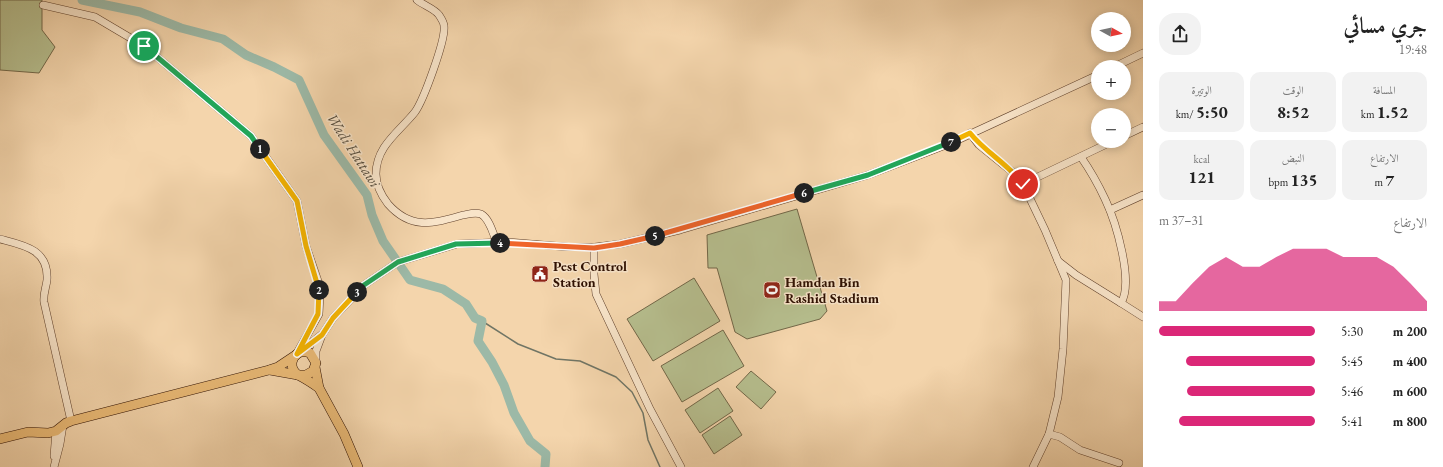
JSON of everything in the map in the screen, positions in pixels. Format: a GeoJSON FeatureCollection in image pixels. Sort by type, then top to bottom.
{"type":"FeatureCollection","features":[{"type":"Feature","properties":{"kind":"main road"},"geometry":{"type":"LineString","coordinates":[[297,354],[292,365],[298,375],[319,388]]}},
{"type":"Feature","properties":{"kind":"main road"},"geometry":{"type":"LineString","coordinates":[[0,438],[24,432],[39,434],[63,426],[269,370],[278,367],[297,354],[310,354],[315,365],[319,388],[344,434],[358,467]]}},
{"type":"Feature","properties":{"kind":"main road"},"geometry":{"type":"LineString","coordinates":[[269,370],[306,376],[310,374],[315,365]]}},
{"type":"Feature","properties":{"kind":"street"},"geometry":{"type":"LineString","coordinates":[[417,0],[439,14],[444,27],[431,77],[421,101],[415,111],[382,149],[377,161],[377,185],[382,197],[391,207],[412,221],[427,223],[472,213],[481,214],[488,221],[497,243]]}},
{"type":"Feature","properties":{"kind":"street"},"geometry":{"type":"LineString","coordinates":[[43,5],[95,17],[144,46],[251,136],[297,201],[306,246],[318,281],[320,294],[318,314],[297,354]]}},
{"type":"Feature","properties":{"kind":"street"},"geometry":{"type":"LineString","coordinates":[[1128,60],[1143,53]]}},
{"type":"Feature","properties":{"kind":"street"},"geometry":{"type":"LineString","coordinates":[[315,365],[316,351],[322,335],[333,318],[364,285],[398,262],[456,244],[497,243],[591,248],[620,244],[680,230],[868,175],[951,143],[1091,78]]}},
{"type":"Feature","properties":{"kind":"street"},"geometry":{"type":"LineString","coordinates":[[1131,133],[1143,127]]}},
{"type":"Feature","properties":{"kind":"street"},"geometry":{"type":"LineString","coordinates":[[970,133],[979,145],[1016,175],[1023,184],[1046,230],[1066,280],[1058,397],[1049,434],[1033,467]]}},
{"type":"Feature","properties":{"kind":"street"},"geometry":{"type":"LineString","coordinates":[[1023,184],[1099,148]]}},
{"type":"Feature","properties":{"kind":"street"},"geometry":{"type":"LineString","coordinates":[[1081,157],[1093,175],[1110,210],[1120,246],[1125,276],[1124,298],[1121,303]]}},
{"type":"Feature","properties":{"kind":"street"},"geometry":{"type":"LineString","coordinates":[[1110,210],[1143,195]]}},
{"type":"Feature","properties":{"kind":"street"},"geometry":{"type":"LineString","coordinates":[[0,239],[16,242],[31,248],[40,256],[46,267],[47,280],[44,293],[44,302],[63,426],[53,467]]}},
{"type":"Feature","properties":{"kind":"street"},"geometry":{"type":"LineString","coordinates":[[591,248],[596,294],[650,408],[681,467]]}},
{"type":"Feature","properties":{"kind":"street"},"geometry":{"type":"LineString","coordinates":[[1058,260],[1080,277],[1143,317]]}},
{"type":"Feature","properties":{"kind":"street"},"geometry":{"type":"LineString","coordinates":[[1065,287],[1069,281],[1080,277]]}},
{"type":"Feature","properties":{"kind":"street"},"geometry":{"type":"LineString","coordinates":[[297,354],[322,335]]}},
{"type":"Feature","properties":{"kind":"street"},"geometry":{"type":"LineString","coordinates":[[1049,434],[1060,437],[1080,450],[1119,463]]}},
{"type":"Feature","properties":{"kind":"green space"},"geometry":{"type":"Polygon","coordinates":[[[0,0],[42,0],[42,30],[55,47],[39,73],[0,70],[0,0]]]}},
{"type":"Feature","properties":{"kind":"green space","name":"Hamdan Bin Rashid Stadium"},"geometry":{"type":"Polygon","coordinates":[[[797,209],[827,311],[820,319],[747,339],[735,332],[717,268],[708,268],[707,235],[797,209]]]}},
{"type":"Feature","properties":{"kind":"green space"},"geometry":{"type":"Polygon","coordinates":[[[694,278],[720,321],[653,361],[627,319],[694,278]]]}},
{"type":"Feature","properties":{"kind":"green space"},"geometry":{"type":"Polygon","coordinates":[[[723,330],[744,366],[682,402],[661,366],[723,330]]]}},
{"type":"Feature","properties":{"kind":"green space"},"geometry":{"type":"Polygon","coordinates":[[[751,371],[776,392],[761,409],[736,387],[751,371]]]}},
{"type":"Feature","properties":{"kind":"green space"},"geometry":{"type":"Polygon","coordinates":[[[718,388],[733,411],[700,433],[685,410],[718,388]]]}},
{"type":"Feature","properties":{"kind":"green space"},"geometry":{"type":"Polygon","coordinates":[[[730,416],[742,435],[714,454],[702,435],[730,416]]]}},
{"type":"Feature","properties":{"kind":"waterway","name":"Wadi Hattawi"},"geometry":{"type":"LineString","coordinates":[[82,0],[140,12],[181,28],[223,39],[246,55],[299,80],[324,135],[367,195],[372,215],[383,241],[410,280],[443,289],[466,304],[475,318],[482,321],[478,341],[492,362],[504,385],[514,413],[530,441],[546,454],[545,467]]}},
{"type":"Feature","properties":{"kind":"waterway"},"geometry":{"type":"LineString","coordinates":[[482,321],[518,344],[556,359],[580,361],[616,377],[632,392],[643,413],[648,440],[660,467]]}},
{"type":"Feature","properties":{"kind":"place","name":"Pest Control Station"},"geometry":{"type":"Point","coordinates":[540,274]}},
{"type":"Feature","properties":{"kind":"place","name":"Hamdan Bin Rashid Stadium"},"geometry":{"type":"Point","coordinates":[772,290]}},
{"type":"Feature","properties":{"kind":"route"},"geometry":{"type":"LineString","coordinates":[[144,46],[224,115],[251,136],[297,201],[306,246],[318,281],[320,294],[318,314],[297,354],[322,335],[345,303],[364,285],[398,262],[456,244],[507,242],[557,247],[589,248],[620,244],[680,230],[818,188],[868,175],[951,143],[970,133],[979,145],[1016,175],[1023,184]]}}]}
